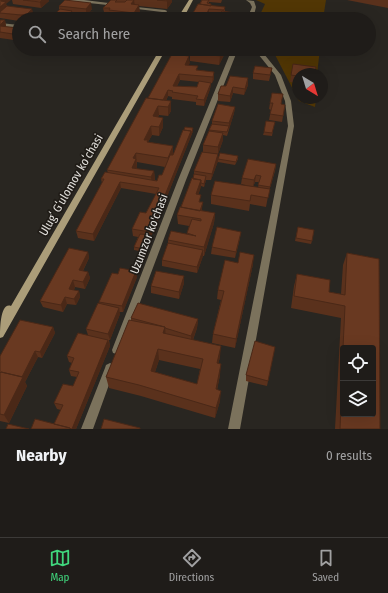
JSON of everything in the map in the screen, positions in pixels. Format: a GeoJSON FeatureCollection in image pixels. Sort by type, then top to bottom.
{"type":"FeatureCollection","features":[{"type":"Feature","properties":{"kind":"main road"},"geometry":{"type":"LineString","coordinates":[[180,12],[187,0]]}},
{"type":"Feature","properties":{"kind":"main road"},"geometry":{"type":"LineString","coordinates":[[184,12],[191,0]]}},
{"type":"Feature","properties":{"kind":"main road","name":"Ulugʻ Gʻulomov koʻchasi"},"geometry":{"type":"LineString","coordinates":[[0,322],[155,56]]}},
{"type":"Feature","properties":{"kind":"main road","name":"Ulugʻ Gʻulomov koʻchasi"},"geometry":{"type":"LineString","coordinates":[[0,334],[159,56]]}},
{"type":"Feature","properties":{"kind":"street"},"geometry":{"type":"LineString","coordinates":[[70,0],[88,1],[164,12]]}},
{"type":"Feature","properties":{"kind":"street"},"geometry":{"type":"LineString","coordinates":[[248,0],[252,2],[254,7],[252,12]]}},
{"type":"Feature","properties":{"kind":"street"},"geometry":{"type":"LineString","coordinates":[[0,25],[12,26]]}},
{"type":"Feature","properties":{"kind":"street","name":"Uzumzor ko'chasi"},"geometry":{"type":"LineString","coordinates":[[87,429],[182,180],[232,56]]}},
{"type":"Feature","properties":{"kind":"street"},"geometry":{"type":"LineString","coordinates":[[234,429],[291,126],[288,100],[278,74],[263,56]]}},
{"type":"Feature","properties":{"kind":"shaded area"},"geometry":{"type":"Polygon","coordinates":[[[256,0],[326,0],[324,12],[261,12],[265,4],[256,0]]]}},
{"type":"Feature","properties":{"kind":"shaded area"},"geometry":{"type":"Polygon","coordinates":[[[276,56],[319,56],[318,68],[292,68],[292,88],[276,56]]]}},
{"type":"Feature","properties":{"kind":"shaded area"},"geometry":{"type":"Polygon","coordinates":[[[307,104],[315,104],[315,107],[307,104]]]}},
{"type":"Feature","properties":{"kind":"building"},"geometry":{"type":"Polygon","coordinates":[[[0,0],[6,2],[0,7],[0,0]]]}},
{"type":"Feature","properties":{"kind":"building"},"geometry":{"type":"Polygon","coordinates":[[[23,0],[42,0],[40,2],[23,0]]]}},
{"type":"Feature","properties":{"kind":"building"},"geometry":{"type":"Polygon","coordinates":[[[65,0],[91,3],[86,9],[59,6],[65,0]]]}},
{"type":"Feature","properties":{"kind":"building"},"geometry":{"type":"Polygon","coordinates":[[[111,0],[117,0],[115,2],[125,2],[127,0],[134,0],[131,4],[139,5],[135,12],[109,10],[110,8],[103,8],[111,0]]]}},
{"type":"Feature","properties":{"kind":"building"},"geometry":{"type":"Polygon","coordinates":[[[202,0],[209,0],[207,3],[211,4],[211,6],[200,4],[202,0]]]}},
{"type":"Feature","properties":{"kind":"building"},"geometry":{"type":"Polygon","coordinates":[[[198,4],[225,7],[224,10],[209,9],[208,12],[194,12],[198,4]]]}},
{"type":"Feature","properties":{"kind":"building"},"geometry":{"type":"Polygon","coordinates":[[[7,6],[32,9],[29,12],[12,12],[12,14],[0,12],[7,6]]]}},
{"type":"Feature","properties":{"kind":"building"},"geometry":{"type":"Polygon","coordinates":[[[60,9],[72,11],[71,12],[57,12],[60,9]]]}},
{"type":"Feature","properties":{"kind":"building"},"geometry":{"type":"Polygon","coordinates":[[[0,20],[5,20],[0,25],[0,20]]]}},
{"type":"Feature","properties":{"kind":"building"},"geometry":{"type":"Polygon","coordinates":[[[0,26],[12,27],[12,34],[0,32],[0,26]]]}},
{"type":"Feature","properties":{"kind":"building"},"geometry":{"type":"Polygon","coordinates":[[[171,56],[189,56],[185,65],[198,66],[196,70],[214,72],[213,77],[179,74],[173,86],[197,87],[199,81],[211,83],[204,100],[196,99],[198,96],[168,90],[163,100],[148,98],[171,56]]]}},
{"type":"Feature","properties":{"kind":"building"},"geometry":{"type":"Polygon","coordinates":[[[293,64],[316,67],[316,68],[292,68],[293,64]]]}},
{"type":"Feature","properties":{"kind":"building"},"geometry":{"type":"Polygon","coordinates":[[[255,66],[272,68],[270,75],[253,73],[255,66]]]}},
{"type":"Feature","properties":{"kind":"building"},"geometry":{"type":"Polygon","coordinates":[[[230,76],[248,78],[245,89],[233,87],[230,96],[218,94],[221,86],[226,86],[230,76]]]}},
{"type":"Feature","properties":{"kind":"building"},"geometry":{"type":"Polygon","coordinates":[[[272,93],[283,94],[281,104],[285,105],[283,116],[270,114],[273,103],[270,103],[272,93]]]}},
{"type":"Feature","properties":{"kind":"building"},"geometry":{"type":"Polygon","coordinates":[[[146,98],[171,101],[168,107],[158,106],[153,116],[163,118],[159,127],[151,126],[144,140],[148,140],[147,142],[173,146],[168,158],[136,153],[133,158],[136,159],[132,168],[154,171],[151,177],[107,170],[146,98]]]}},
{"type":"Feature","properties":{"kind":"building"},"geometry":{"type":"Polygon","coordinates":[[[218,104],[235,107],[229,123],[212,121],[218,104]]]}},
{"type":"Feature","properties":{"kind":"building"},"geometry":{"type":"Polygon","coordinates":[[[266,121],[275,122],[272,133],[264,132],[266,121]]]}},
{"type":"Feature","properties":{"kind":"building"},"geometry":{"type":"Polygon","coordinates":[[[212,124],[229,126],[227,132],[209,130],[212,124]]]}},
{"type":"Feature","properties":{"kind":"building"},"geometry":{"type":"Polygon","coordinates":[[[185,127],[193,128],[191,135],[191,131],[184,130],[185,127]]]}},
{"type":"Feature","properties":{"kind":"building"},"geometry":{"type":"Polygon","coordinates":[[[183,130],[191,131],[150,232],[132,229],[140,212],[146,213],[159,188],[120,182],[93,234],[76,231],[104,179],[101,179],[105,172],[157,181],[159,175],[162,175],[170,155],[173,155],[183,130]]]}},
{"type":"Feature","properties":{"kind":"building"},"geometry":{"type":"Polygon","coordinates":[[[209,131],[223,133],[218,147],[203,145],[209,131]]]}},
{"type":"Feature","properties":{"kind":"building"},"geometry":{"type":"Polygon","coordinates":[[[202,152],[218,154],[212,174],[194,171],[202,152]]]}},
{"type":"Feature","properties":{"kind":"building"},"geometry":{"type":"Polygon","coordinates":[[[220,153],[238,156],[236,162],[218,159],[220,153]]]}},
{"type":"Feature","properties":{"kind":"building"},"geometry":{"type":"Polygon","coordinates":[[[248,159],[276,164],[270,187],[258,185],[261,176],[256,175],[254,180],[242,178],[248,159]]]}},
{"type":"Feature","properties":{"kind":"building"},"geometry":{"type":"Polygon","coordinates":[[[194,174],[206,176],[204,184],[201,183],[201,180],[193,179],[194,174]]]}},
{"type":"Feature","properties":{"kind":"building"},"geometry":{"type":"Polygon","coordinates":[[[192,178],[201,180],[196,194],[201,195],[199,202],[203,202],[200,211],[181,207],[192,178]]]}},
{"type":"Feature","properties":{"kind":"building"},"geometry":{"type":"Polygon","coordinates":[[[215,181],[270,189],[268,198],[251,195],[250,201],[211,195],[215,181]]]}},
{"type":"Feature","properties":{"kind":"building"},"geometry":{"type":"Polygon","coordinates":[[[180,207],[215,213],[204,247],[168,240],[171,231],[196,236],[187,233],[192,219],[201,221],[201,219],[177,215],[180,207]]]}},
{"type":"Feature","properties":{"kind":"building"},"geometry":{"type":"Polygon","coordinates":[[[217,227],[241,232],[236,252],[212,247],[217,227]]]}},
{"type":"Feature","properties":{"kind":"building"},"geometry":{"type":"Polygon","coordinates":[[[298,227],[314,230],[312,241],[296,238],[298,227]]]}},
{"type":"Feature","properties":{"kind":"building"},"geometry":{"type":"Polygon","coordinates":[[[140,234],[150,235],[144,249],[134,247],[140,234]]]}},
{"type":"Feature","properties":{"kind":"building"},"geometry":{"type":"Polygon","coordinates":[[[168,243],[203,250],[197,267],[162,260],[168,243]]]}},
{"type":"Feature","properties":{"kind":"building"},"geometry":{"type":"Polygon","coordinates":[[[69,248],[88,252],[79,270],[88,272],[83,282],[73,280],[69,289],[79,291],[74,299],[65,297],[61,305],[40,301],[69,248]]]}},
{"type":"Feature","properties":{"kind":"building"},"geometry":{"type":"Polygon","coordinates":[[[240,252],[254,255],[236,339],[213,334],[224,291],[218,290],[225,260],[238,263],[240,252]]]}},
{"type":"Feature","properties":{"kind":"building"},"geometry":{"type":"Polygon","coordinates":[[[347,253],[379,259],[380,429],[340,429],[340,417],[376,417],[376,345],[343,345],[345,306],[294,296],[297,274],[330,280],[329,292],[345,295],[347,253]]]}},
{"type":"Feature","properties":{"kind":"building"},"geometry":{"type":"Polygon","coordinates":[[[120,268],[136,271],[122,306],[99,302],[112,273],[118,274],[120,268]]]}},
{"type":"Feature","properties":{"kind":"building"},"geometry":{"type":"Polygon","coordinates":[[[156,271],[184,276],[179,292],[151,286],[156,271]]]}},
{"type":"Feature","properties":{"kind":"building"},"geometry":{"type":"Polygon","coordinates":[[[98,303],[119,308],[108,334],[86,329],[98,303]]]}},
{"type":"Feature","properties":{"kind":"building"},"geometry":{"type":"Polygon","coordinates":[[[138,303],[198,319],[191,336],[131,318],[138,303]]]}},
{"type":"Feature","properties":{"kind":"building"},"geometry":{"type":"Polygon","coordinates":[[[20,320],[53,327],[40,352],[35,351],[22,377],[0,373],[0,356],[20,320]]]}},
{"type":"Feature","properties":{"kind":"building"},"geometry":{"type":"Polygon","coordinates":[[[129,320],[165,327],[163,333],[221,346],[217,363],[221,364],[216,389],[221,391],[216,408],[139,385],[106,377],[129,320]],[[158,349],[151,371],[197,384],[203,359],[158,349]]]}},
{"type":"Feature","properties":{"kind":"building"},"geometry":{"type":"Polygon","coordinates":[[[78,333],[108,340],[71,429],[54,424],[63,405],[54,403],[63,384],[73,386],[79,372],[69,370],[74,358],[67,356],[78,333]]]}},
{"type":"Feature","properties":{"kind":"building"},"geometry":{"type":"Polygon","coordinates":[[[255,341],[275,347],[268,381],[246,375],[255,341]]]}},
{"type":"Feature","properties":{"kind":"building"},"geometry":{"type":"Polygon","coordinates":[[[1,372],[23,377],[4,415],[0,414],[1,372]]]}},
{"type":"Feature","properties":{"kind":"building"},"geometry":{"type":"Polygon","coordinates":[[[35,419],[70,428],[70,429],[31,429],[35,419]]]}},
{"type":"Feature","properties":{"kind":"building"},"geometry":{"type":"Polygon","coordinates":[[[104,419],[140,428],[140,429],[101,429],[104,419]]]}},
{"type":"Feature","properties":{"kind":"building"},"geometry":{"type":"Polygon","coordinates":[[[8,424],[29,429],[6,429],[8,424]]]}}]}
